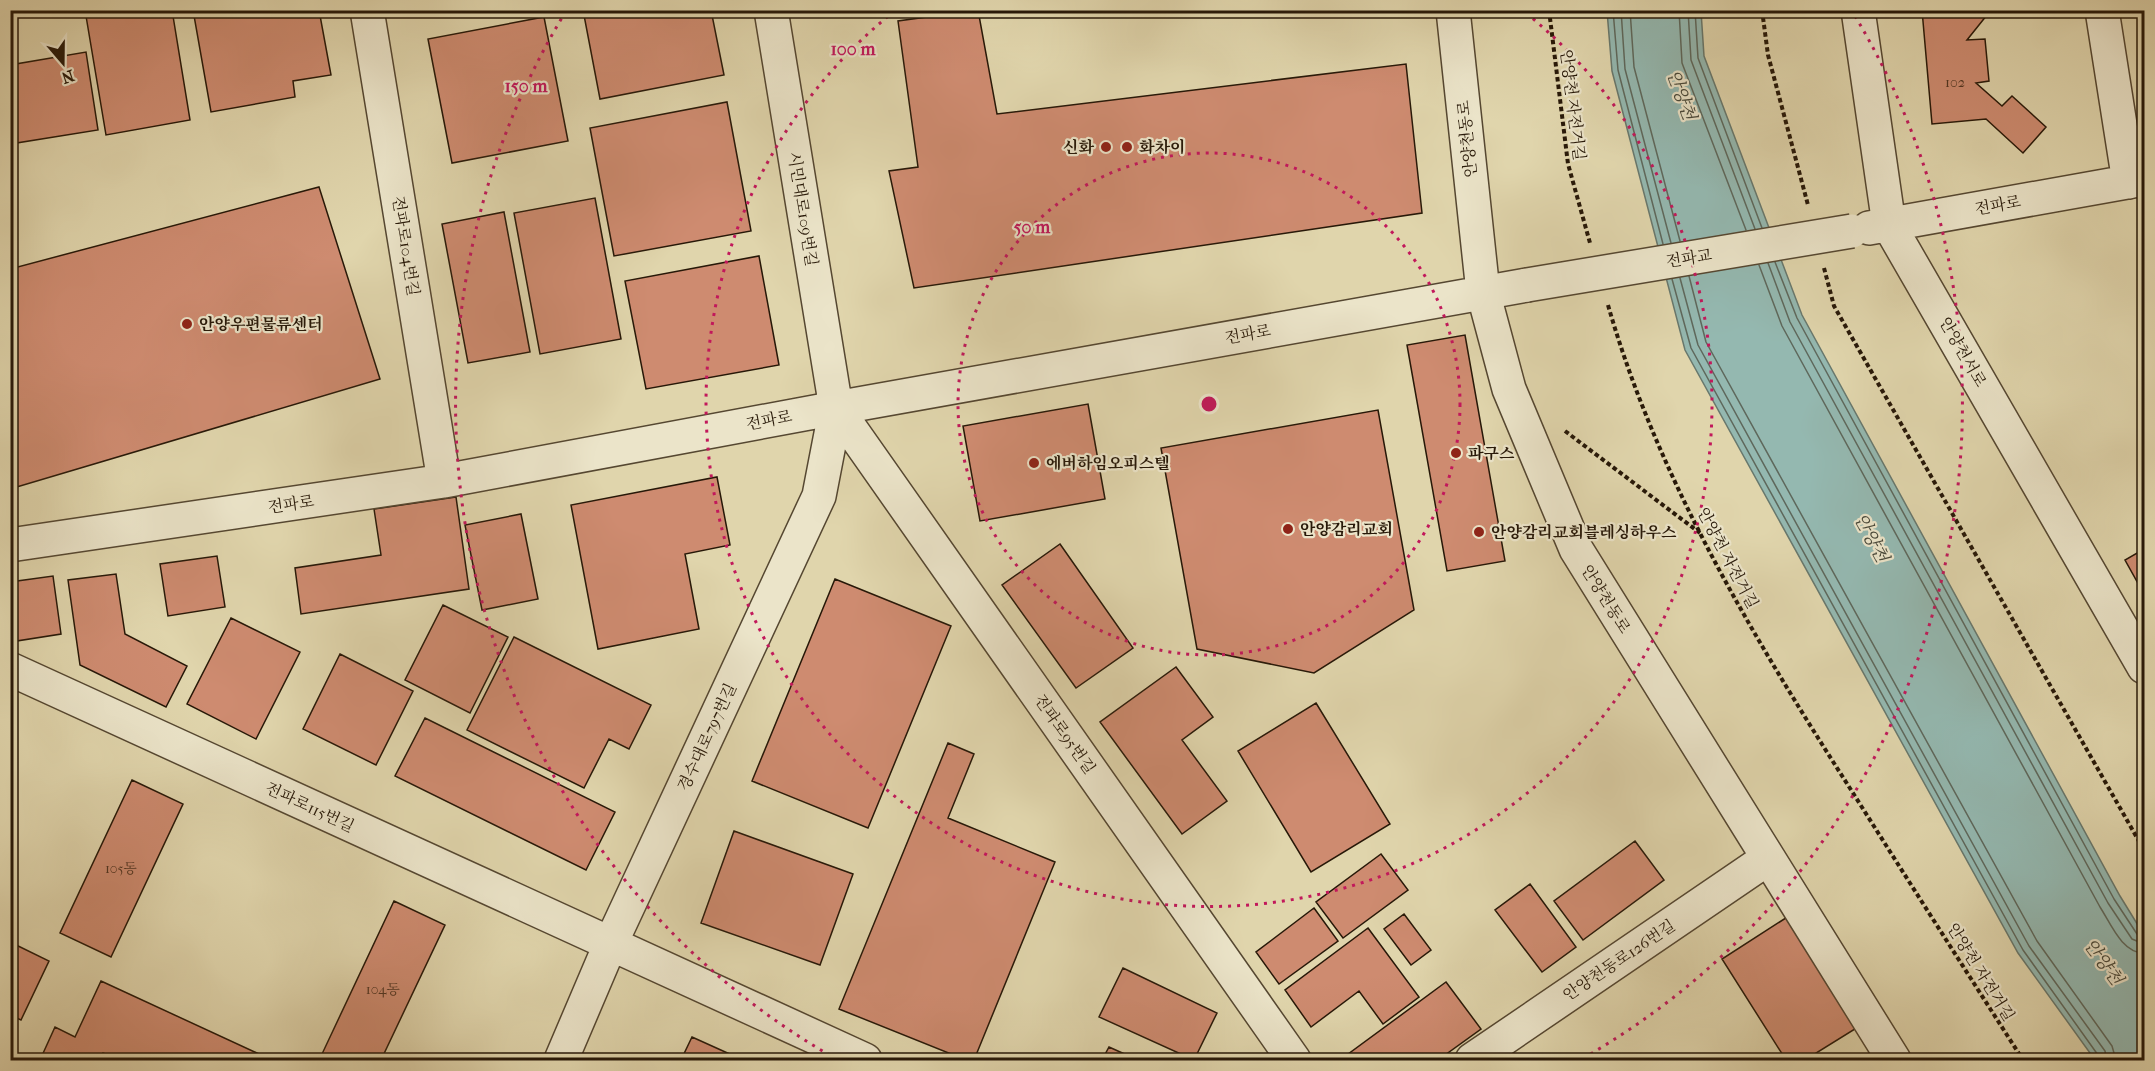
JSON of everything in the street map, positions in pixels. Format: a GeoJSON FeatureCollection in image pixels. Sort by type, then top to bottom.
{"type":"FeatureCollection","features":[{"type":"Feature","properties":{"kind":"street","name":"전파로104번길"},"geometry":{"type":"LineString","coordinates":[[368,10],[444,481]]}},
{"type":"Feature","properties":{"kind":"street","name":"시민대로109번길"},"geometry":{"type":"LineString","coordinates":[[771,10],[836,408]]}},
{"type":"Feature","properties":{"kind":"street","name":"안양천동로"},"geometry":{"type":"LineString","coordinates":[[1453,10],[1484,292],[1509,389],[1576,549],[1767,860],[1894,1060]]}},
{"type":"Feature","properties":{"kind":"street","name":"안양천서로"},"geometry":{"type":"LineString","coordinates":[[1858,10],[1889,225],[2145,667]]}},
{"type":"Feature","properties":{"kind":"street"},"geometry":{"type":"LineString","coordinates":[[2102,10],[2137,180]]}},
{"type":"Feature","properties":{"kind":"street","name":"전파로"},"geometry":{"type":"LineString","coordinates":[[1852,231],[2137,180]]}},
{"type":"Feature","properties":{"kind":"street","name":"전파교"},"geometry":{"type":"LineString","coordinates":[[1527,285],[1852,231]]}},
{"type":"Feature","properties":{"kind":"street","name":"전파로"},"geometry":{"type":"LineString","coordinates":[[10,545],[444,481],[836,408],[1527,285]]}},
{"type":"Feature","properties":{"kind":"street","name":"경수대로797번길"},"geometry":{"type":"LineString","coordinates":[[561,1060],[610,945],[819,496],[836,408]]}},
{"type":"Feature","properties":{"kind":"street","name":"전파로95번길"},"geometry":{"type":"LineString","coordinates":[[836,408],[1294,1060]]}},
{"type":"Feature","properties":{"kind":"street","name":"전파로115번길"},"geometry":{"type":"LineString","coordinates":[[10,669],[865,1060]]}},
{"type":"Feature","properties":{"kind":"street","name":"안양천동로126번길"},"geometry":{"type":"LineString","coordinates":[[1472,1060],[1767,860]]}},
{"type":"Feature","properties":{"kind":"path","name":"안양천 자전거길"},"geometry":{"type":"LineString","coordinates":[[1550,10],[1568,164],[1594,255]]}},
{"type":"Feature","properties":{"kind":"path"},"geometry":{"type":"LineString","coordinates":[[1762,10],[1768,55],[1810,215]]}},
{"type":"Feature","properties":{"kind":"path"},"geometry":{"type":"LineString","coordinates":[[1822,260],[1834,306],[2145,850]]}},
{"type":"Feature","properties":{"kind":"path","name":"안양천 자전거길"},"geometry":{"type":"LineString","coordinates":[[1606,300],[1623,357],[1682,498],[1778,676],[2023,1060]]}},
{"type":"Feature","properties":{"kind":"path"},"geometry":{"type":"LineString","coordinates":[[1564,430],[1702,534]]}},
{"type":"Feature","properties":{"kind":"water","name":"안양천"},"geometry":{"type":"Polygon","coordinates":[[[1607,11],[1701,11],[1704,56],[1802,315],[2120,896],[2144,935],[2144,1060],[2095,1060],[2018,953],[1685,350],[1612,71],[1607,11]]]}},
{"type":"Feature","properties":{"kind":"building"},"geometry":{"type":"Polygon","coordinates":[[[85,10],[172,10],[190,120],[106,135],[85,10]]]}},
{"type":"Feature","properties":{"kind":"building"},"geometry":{"type":"Polygon","coordinates":[[[193,10],[319,10],[331,75],[293,81],[295,97],[211,112],[193,10]]]}},
{"type":"Feature","properties":{"kind":"building"},"geometry":{"type":"Polygon","coordinates":[[[583,10],[711,10],[724,75],[600,99],[583,10]]]}},
{"type":"Feature","properties":{"kind":"building"},"geometry":{"type":"Polygon","coordinates":[[[978,10],[997,114],[1406,64],[1422,213],[914,288],[889,171],[918,167],[898,21],[978,10]]]}},
{"type":"Feature","properties":{"kind":"building"},"geometry":{"type":"Polygon","coordinates":[[[1922,10],[1991,10],[1967,40],[1985,39],[1989,81],[1976,83],[2002,106],[2012,96],[2046,127],[2023,153],[1986,119],[1932,124],[1922,10]]]}},
{"type":"Feature","properties":{"kind":"building"},"geometry":{"type":"Polygon","coordinates":[[[544,17],[568,141],[452,163],[428,39],[544,17]]]}},
{"type":"Feature","properties":{"kind":"building"},"geometry":{"type":"Polygon","coordinates":[[[86,52],[98,130],[10,144],[10,65],[86,52]]]}},
{"type":"Feature","properties":{"kind":"building"},"geometry":{"type":"Polygon","coordinates":[[[727,102],[751,231],[614,256],[590,128],[727,102]]]}},
{"type":"Feature","properties":{"kind":"building","name":"안양우편물류센터"},"geometry":{"type":"Polygon","coordinates":[[[319,187],[380,379],[10,489],[10,269],[319,187]]]}},
{"type":"Feature","properties":{"kind":"building"},"geometry":{"type":"Polygon","coordinates":[[[595,198],[621,339],[540,354],[514,213],[595,198]]]}},
{"type":"Feature","properties":{"kind":"building"},"geometry":{"type":"Polygon","coordinates":[[[504,212],[530,352],[468,363],[442,224],[504,212]]]}},
{"type":"Feature","properties":{"kind":"building"},"geometry":{"type":"Polygon","coordinates":[[[759,256],[779,365],[646,389],[625,281],[759,256]]]}},
{"type":"Feature","properties":{"kind":"building","name":"파구스"},"geometry":{"type":"Polygon","coordinates":[[[1465,335],[1505,561],[1447,571],[1407,345],[1465,335]]]}},
{"type":"Feature","properties":{"kind":"building","name":"에버하임오피스텔"},"geometry":{"type":"Polygon","coordinates":[[[1088,404],[1105,499],[980,521],[963,426],[1088,404]]]}},
{"type":"Feature","properties":{"kind":"building","name":"안양감리교회"},"geometry":{"type":"Polygon","coordinates":[[[1378,410],[1414,610],[1314,673],[1197,649],[1161,448],[1378,410]]]}},
{"type":"Feature","properties":{"kind":"building"},"geometry":{"type":"Polygon","coordinates":[[[717,477],[730,545],[685,554],[699,629],[598,649],[571,505],[717,477]]]}},
{"type":"Feature","properties":{"kind":"building"},"geometry":{"type":"Polygon","coordinates":[[[456,497],[469,589],[301,614],[295,568],[381,555],[374,509],[456,497]]]}},
{"type":"Feature","properties":{"kind":"building"},"geometry":{"type":"Polygon","coordinates":[[[521,514],[538,599],[482,610],[465,525],[521,514]]]}},
{"type":"Feature","properties":{"kind":"building"},"geometry":{"type":"Polygon","coordinates":[[[1060,544],[1133,648],[1076,688],[1002,585],[1060,544]]]}},
{"type":"Feature","properties":{"kind":"building"},"geometry":{"type":"Polygon","coordinates":[[[2144,549],[2144,594],[2125,560],[2144,549]]]}},
{"type":"Feature","properties":{"kind":"building"},"geometry":{"type":"Polygon","coordinates":[[[217,556],[225,607],[168,616],[160,564],[217,556]]]}},
{"type":"Feature","properties":{"kind":"building"},"geometry":{"type":"Polygon","coordinates":[[[116,574],[125,634],[187,666],[166,707],[80,665],[68,580],[116,574]]]}},
{"type":"Feature","properties":{"kind":"building"},"geometry":{"type":"Polygon","coordinates":[[[53,576],[61,634],[10,642],[10,582],[53,576]]]}},
{"type":"Feature","properties":{"kind":"building"},"geometry":{"type":"Polygon","coordinates":[[[835,579],[951,626],[868,828],[752,781],[835,579]]]}},
{"type":"Feature","properties":{"kind":"building"},"geometry":{"type":"Polygon","coordinates":[[[443,605],[508,637],[470,713],[405,680],[443,605]]]}},
{"type":"Feature","properties":{"kind":"building"},"geometry":{"type":"Polygon","coordinates":[[[231,618],[300,652],[256,739],[187,704],[231,618]]]}},
{"type":"Feature","properties":{"kind":"building"},"geometry":{"type":"Polygon","coordinates":[[[514,637],[651,705],[629,749],[609,739],[584,788],[467,730],[514,637]]]}},
{"type":"Feature","properties":{"kind":"building"},"geometry":{"type":"Polygon","coordinates":[[[340,654],[413,691],[376,765],[303,729],[340,654]]]}},
{"type":"Feature","properties":{"kind":"building"},"geometry":{"type":"Polygon","coordinates":[[[1176,667],[1213,717],[1182,740],[1227,801],[1182,834],[1100,722],[1176,667]]]}},
{"type":"Feature","properties":{"kind":"building"},"geometry":{"type":"Polygon","coordinates":[[[1316,703],[1390,824],[1311,872],[1238,751],[1316,703]]]}},
{"type":"Feature","properties":{"kind":"building"},"geometry":{"type":"Polygon","coordinates":[[[425,718],[615,812],[586,870],[395,776],[425,718]]]}},
{"type":"Feature","properties":{"kind":"building"},"geometry":{"type":"Polygon","coordinates":[[[948,743],[974,754],[948,818],[1055,862],[974,1060],[966,1060],[839,1009],[948,743]]]}},
{"type":"Feature","properties":{"kind":"building"},"geometry":{"type":"Polygon","coordinates":[[[132,780],[183,804],[111,957],[60,933],[132,780]]]}},
{"type":"Feature","properties":{"kind":"building"},"geometry":{"type":"Polygon","coordinates":[[[734,831],[853,874],[820,965],[701,923],[734,831]]]}},
{"type":"Feature","properties":{"kind":"building"},"geometry":{"type":"Polygon","coordinates":[[[1635,841],[1664,880],[1583,940],[1554,901],[1635,841]]]}},
{"type":"Feature","properties":{"kind":"building"},"geometry":{"type":"Polygon","coordinates":[[[1381,854],[1408,890],[1343,938],[1316,902],[1381,854]]]}},
{"type":"Feature","properties":{"kind":"building"},"geometry":{"type":"Polygon","coordinates":[[[1530,884],[1576,947],[1542,972],[1495,910],[1530,884]]]}},
{"type":"Feature","properties":{"kind":"building"},"geometry":{"type":"Polygon","coordinates":[[[394,901],[445,925],[381,1060],[336,1060],[322,1054],[394,901]]]}},
{"type":"Feature","properties":{"kind":"building"},"geometry":{"type":"Polygon","coordinates":[[[1314,908],[1338,941],[1279,984],[1256,952],[1314,908]]]}},
{"type":"Feature","properties":{"kind":"building"},"geometry":{"type":"Polygon","coordinates":[[[1404,914],[1431,950],[1411,965],[1384,929],[1404,914]]]}},
{"type":"Feature","properties":{"kind":"building"},"geometry":{"type":"Polygon","coordinates":[[[1792,914],[1863,1024],[1805,1060],[1786,1060],[1722,959],[1792,914]]]}},
{"type":"Feature","properties":{"kind":"building"},"geometry":{"type":"Polygon","coordinates":[[[1368,928],[1419,997],[1383,1024],[1359,991],[1311,1027],[1285,990],[1368,928]]]}},
{"type":"Feature","properties":{"kind":"building"},"geometry":{"type":"Polygon","coordinates":[[[10,942],[49,961],[21,1020],[10,1015],[10,942]]]}},
{"type":"Feature","properties":{"kind":"building"},"geometry":{"type":"Polygon","coordinates":[[[1123,968],[1217,1013],[1194,1060],[1099,1017],[1123,968]]]}},
{"type":"Feature","properties":{"kind":"building"},"geometry":{"type":"Polygon","coordinates":[[[101,981],[272,1060],[120,1060],[103,1053],[100,1060],[40,1060],[55,1027],[75,1037],[101,981]]]}},
{"type":"Feature","properties":{"kind":"building"},"geometry":{"type":"Polygon","coordinates":[[[1446,982],[1481,1029],[1438,1060],[1340,1060],[1446,982]]]}},
{"type":"Feature","properties":{"kind":"building"},"geometry":{"type":"Polygon","coordinates":[[[692,1037],[743,1060],[681,1060],[692,1037]]]}},
{"type":"Feature","properties":{"kind":"building"},"geometry":{"type":"Polygon","coordinates":[[[1109,1047],[1138,1060],[1102,1060],[1109,1047]]]}},
{"type":"Feature","properties":{"kind":"place","name":"신화"},"geometry":{"type":"Point","coordinates":[1106,147]}},
{"type":"Feature","properties":{"kind":"place","name":"화차이"},"geometry":{"type":"Point","coordinates":[1127,147]}},
{"type":"Feature","properties":{"kind":"place","name":"안양우편물류센터"},"geometry":{"type":"Point","coordinates":[187,324]}},
{"type":"Feature","properties":{"kind":"place","name":"파구스"},"geometry":{"type":"Point","coordinates":[1456,453]}},
{"type":"Feature","properties":{"kind":"place","name":"에버하임오피스텔"},"geometry":{"type":"Point","coordinates":[1034,463]}},
{"type":"Feature","properties":{"kind":"place","name":"안양감리교회"},"geometry":{"type":"Point","coordinates":[1288,529]}},
{"type":"Feature","properties":{"kind":"place","name":"안양감리교회블레싱하우스"},"geometry":{"type":"Point","coordinates":[1479,532]}}]}
